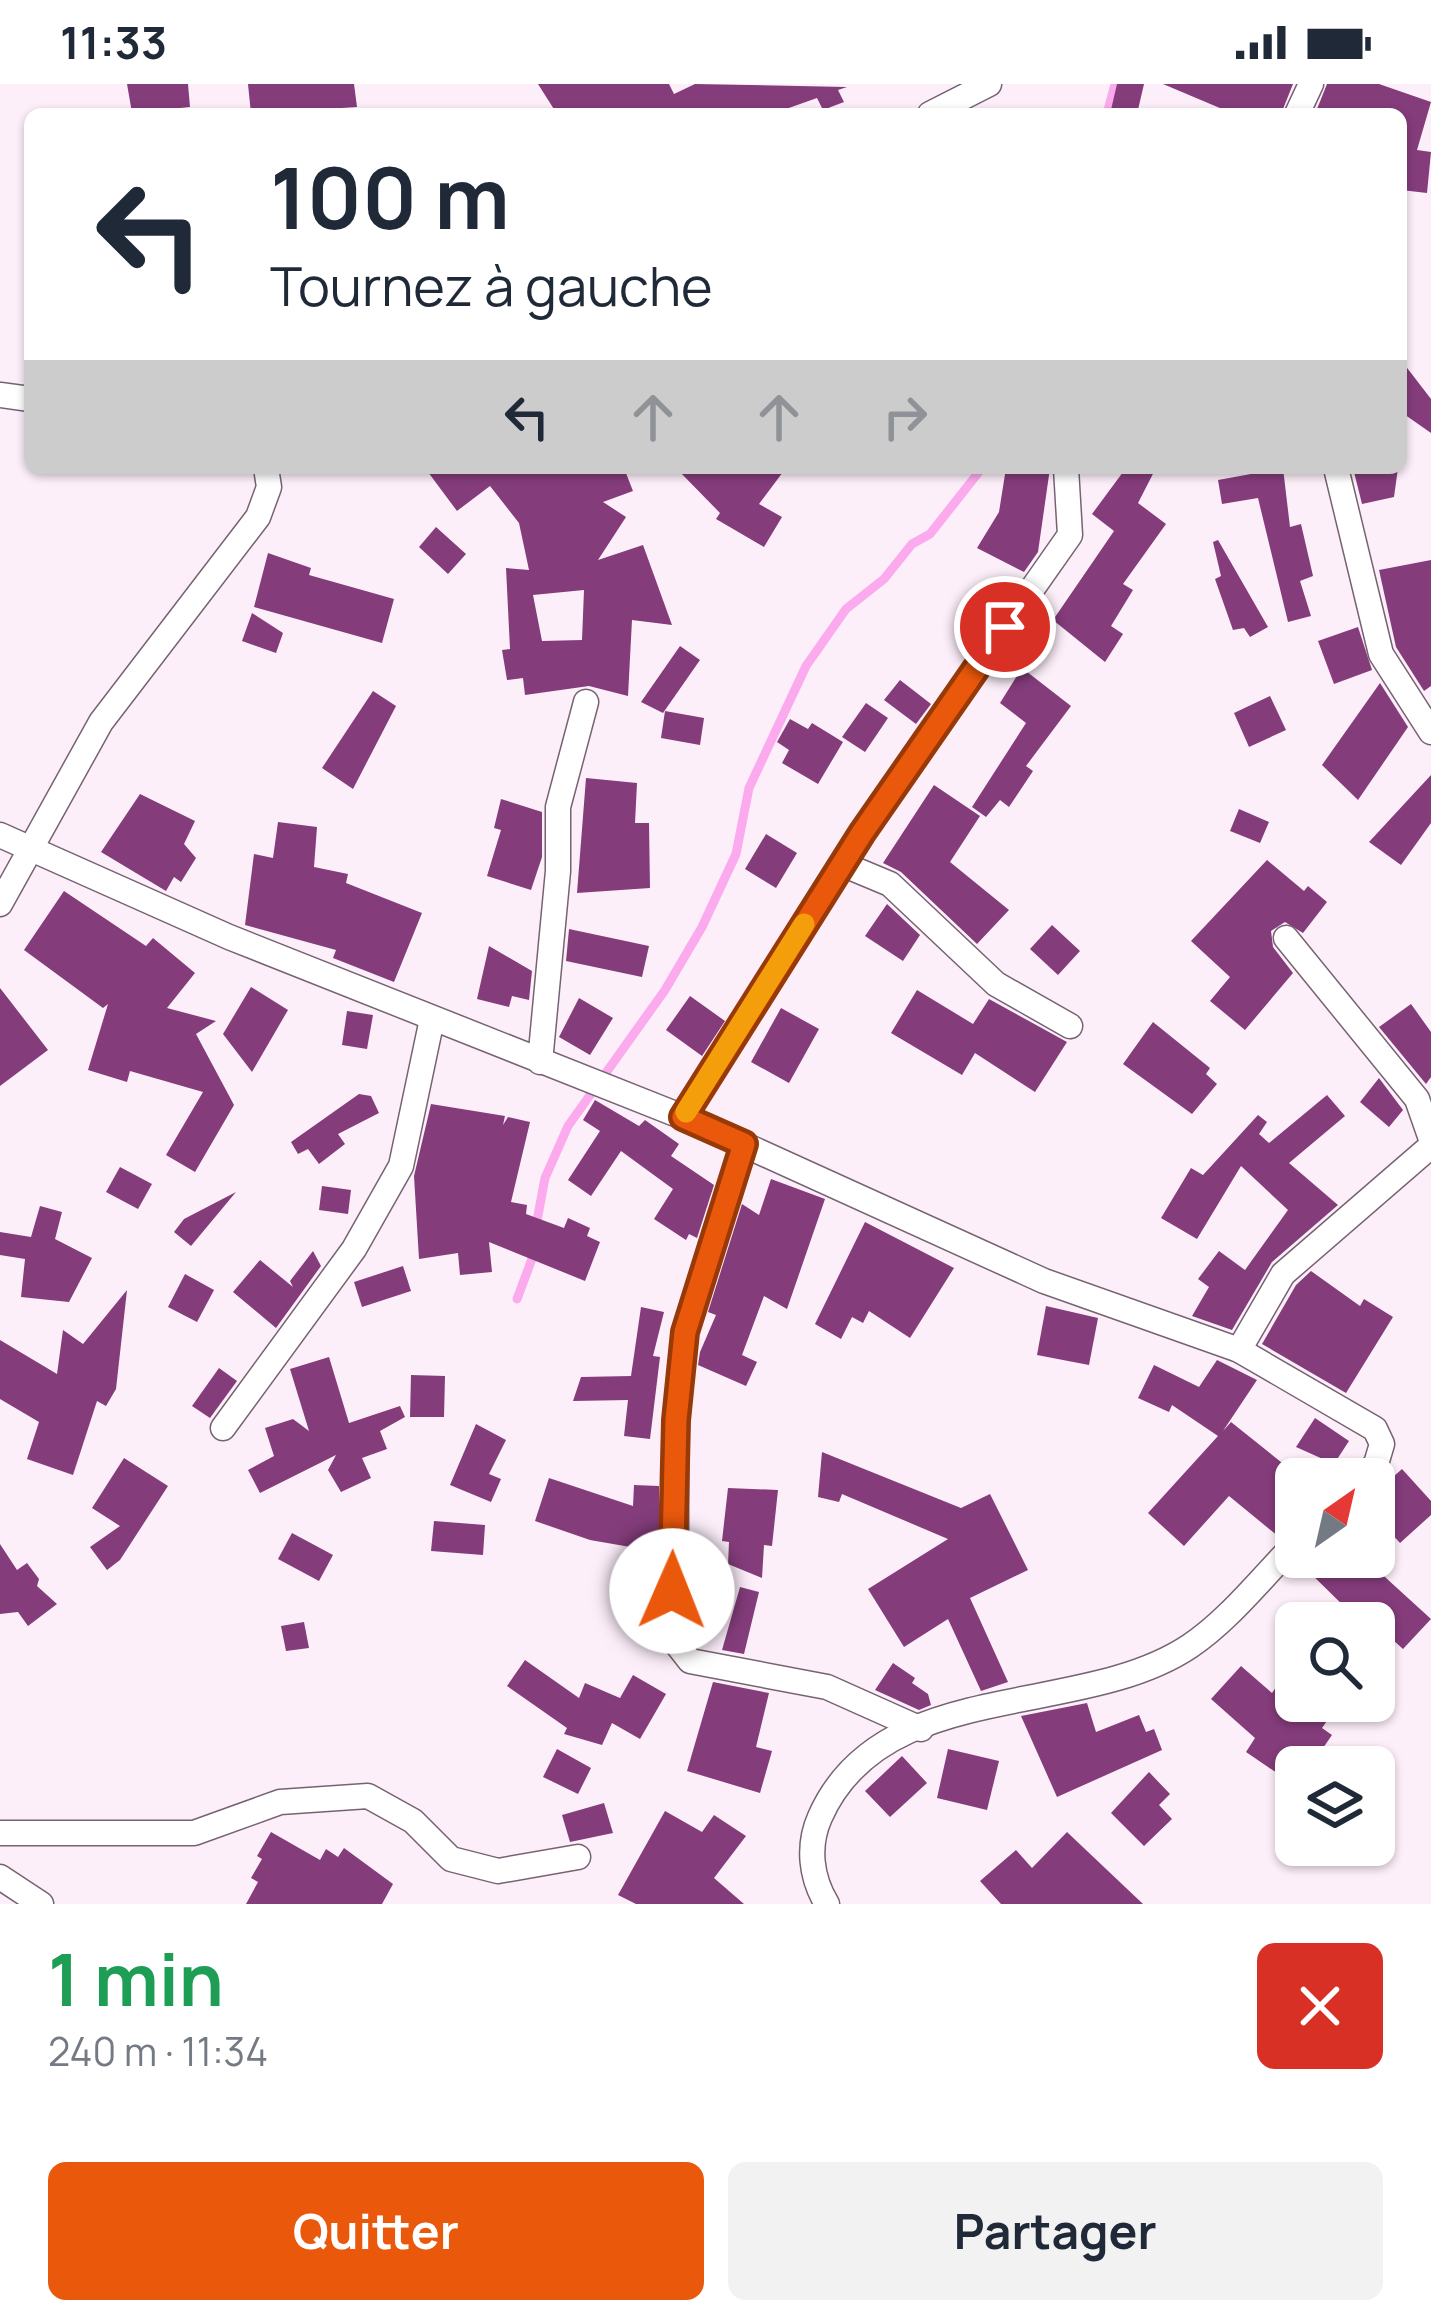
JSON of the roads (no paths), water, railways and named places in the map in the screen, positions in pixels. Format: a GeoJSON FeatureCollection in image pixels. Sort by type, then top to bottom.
{"type":"FeatureCollection","features":[{"type":"Feature","properties":{"kind":"street"},"geometry":{"type":"LineString","coordinates":[[941,108],[987,84]]}},
{"type":"Feature","properties":{"kind":"street"},"geometry":{"type":"LineString","coordinates":[[0,904],[101,722],[258,517],[268,488],[267,474]]}},
{"type":"Feature","properties":{"kind":"street"},"geometry":{"type":"LineString","coordinates":[[683,1117],[842,864],[1070,535],[1066,474]]}},
{"type":"Feature","properties":{"kind":"street"},"geometry":{"type":"LineString","coordinates":[[1337,474],[1381,654],[1431,732]]}},
{"type":"Feature","properties":{"kind":"street"},"geometry":{"type":"LineString","coordinates":[[540,1062],[559,871],[558,807],[586,702]]}},
{"type":"Feature","properties":{"kind":"street"},"geometry":{"type":"LineString","coordinates":[[0,835],[432,1018],[683,1117],[1044,1280],[1239,1350],[1375,1429],[1382,1444],[1378,1458]]}},
{"type":"Feature","properties":{"kind":"street"},"geometry":{"type":"LineString","coordinates":[[842,864],[890,884],[996,984],[1070,1026]]}},
{"type":"Feature","properties":{"kind":"street"},"geometry":{"type":"LineString","coordinates":[[1239,1350],[1283,1274],[1431,1143],[1417,1099],[1286,938]]}},
{"type":"Feature","properties":{"kind":"street"},"geometry":{"type":"LineString","coordinates":[[223,1428],[319,1301],[401,1166],[432,1018]]}},
{"type":"Feature","properties":{"kind":"street"},"geometry":{"type":"LineString","coordinates":[[744,1144],[685,1332],[676,1420],[676,1643],[690,1661],[827,1688],[921,1730]]}},
{"type":"Feature","properties":{"kind":"street"},"geometry":{"type":"LineString","coordinates":[[827,1904],[815,1885],[812,1835],[830,1795],[872,1747],[996,1703],[1118,1678],[1190,1646],[1275,1563]]}},
{"type":"Feature","properties":{"kind":"street"},"geometry":{"type":"LineString","coordinates":[[0,1833],[194,1833],[280,1802],[368,1796],[412,1821],[451,1858],[498,1871],[578,1857]]}},
{"type":"Feature","properties":{"kind":"street"},"geometry":{"type":"LineString","coordinates":[[0,1877],[41,1904]]}},
{"type":"Feature","properties":{"kind":"waterway"},"geometry":{"type":"LineString","coordinates":[[1109,108],[1115,84]]}},
{"type":"Feature","properties":{"kind":"waterway"},"geometry":{"type":"LineString","coordinates":[[536,1226],[545,1178],[568,1126],[665,990],[702,927],[736,854],[749,788],[806,666],[846,609],[884,579],[912,544],[930,534],[977,474]]}},
{"type":"Feature","properties":{"kind":"waterway"},"geometry":{"type":"LineString","coordinates":[[517,1299],[536,1248]]}}]}
